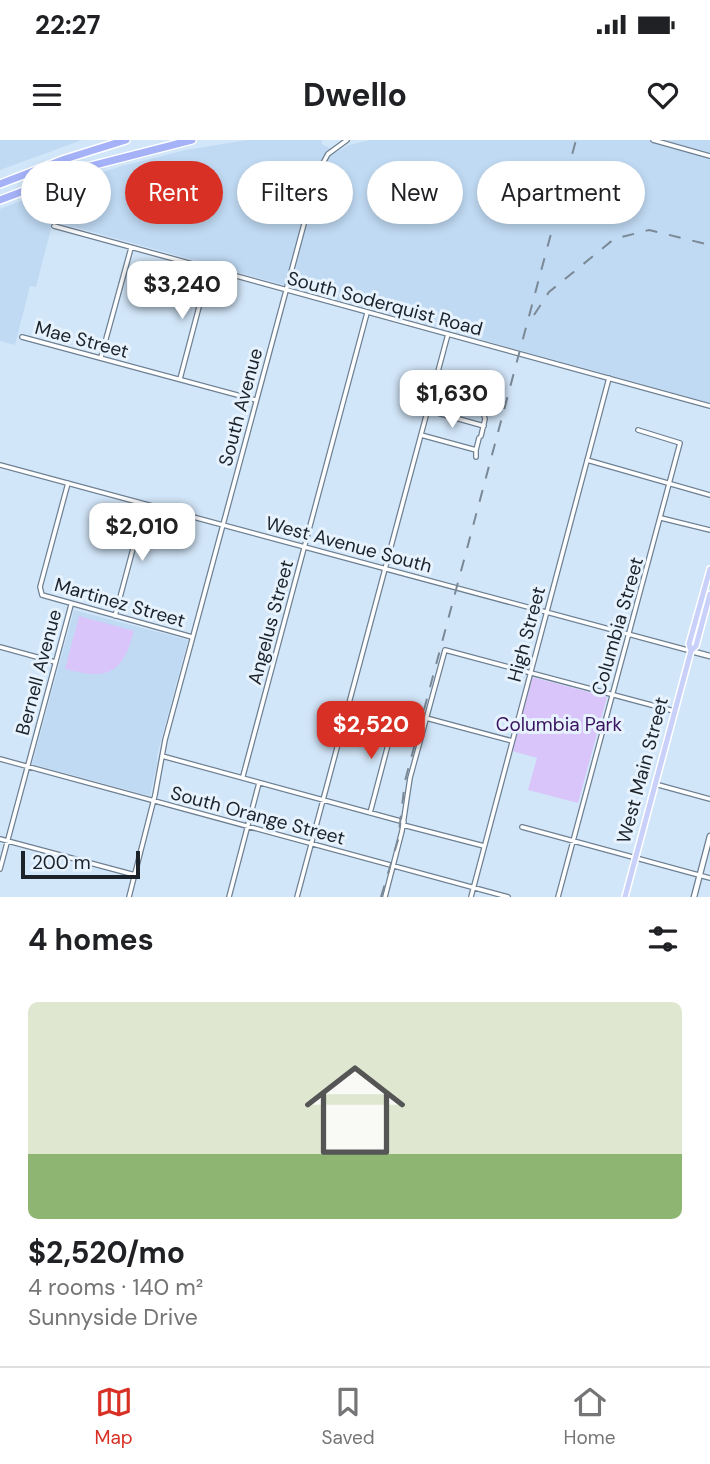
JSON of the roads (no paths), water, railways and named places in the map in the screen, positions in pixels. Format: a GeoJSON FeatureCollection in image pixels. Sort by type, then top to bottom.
{"type":"FeatureCollection","features":[{"type":"Feature","properties":{"kind":"highway"},"geometry":{"type":"LineString","coordinates":[[0,184],[65,159],[126,140]]}},
{"type":"Feature","properties":{"kind":"highway"},"geometry":{"type":"LineString","coordinates":[[0,200],[87,167],[192,140]]}},
{"type":"Feature","properties":{"kind":"main road","name":"West Main Street"},"geometry":{"type":"LineString","coordinates":[[691,651],[689,644],[710,569]]}},
{"type":"Feature","properties":{"kind":"main road","name":"West Main Street"},"geometry":{"type":"LineString","coordinates":[[625,897],[674,711],[710,594]]}},
{"type":"Feature","properties":{"kind":"street","name":"South Avenue"},"geometry":{"type":"LineString","coordinates":[[129,897],[192,637],[319,168],[328,154],[347,140]]}},
{"type":"Feature","properties":{"kind":"street"},"geometry":{"type":"LineString","coordinates":[[653,140],[710,156]]}},
{"type":"Feature","properties":{"kind":"street","name":"South Soderquist Road"},"geometry":{"type":"LineString","coordinates":[[54,226],[710,406]]}},
{"type":"Feature","properties":{"kind":"street"},"geometry":{"type":"LineString","coordinates":[[100,358],[131,248]]}},
{"type":"Feature","properties":{"kind":"street"},"geometry":{"type":"LineString","coordinates":[[180,379],[209,270]]}},
{"type":"Feature","properties":{"kind":"street","name":"Angelus Street"},"geometry":{"type":"LineString","coordinates":[[243,776],[368,313]]}},
{"type":"Feature","properties":{"kind":"street"},"geometry":{"type":"LineString","coordinates":[[297,897],[447,334]]}},
{"type":"Feature","properties":{"kind":"street","name":"Mae Street"},"geometry":{"type":"LineString","coordinates":[[22,337],[256,400]]}},
{"type":"Feature","properties":{"kind":"street","name":"High Street"},"geometry":{"type":"LineString","coordinates":[[471,897],[609,378]]}},
{"type":"Feature","properties":{"kind":"street"},"geometry":{"type":"LineString","coordinates":[[431,396],[481,411],[485,418],[476,457]]}},
{"type":"Feature","properties":{"kind":"street"},"geometry":{"type":"LineString","coordinates":[[427,411],[484,426]]}},
{"type":"Feature","properties":{"kind":"street","name":"Columbia Street"},"geometry":{"type":"LineString","coordinates":[[558,897],[680,443],[638,430]]}},
{"type":"Feature","properties":{"kind":"street"},"geometry":{"type":"LineString","coordinates":[[421,435],[476,450]]}},
{"type":"Feature","properties":{"kind":"street"},"geometry":{"type":"LineString","coordinates":[[587,460],[710,495]]}},
{"type":"Feature","properties":{"kind":"street","name":"West Avenue South"},"geometry":{"type":"LineString","coordinates":[[0,465],[691,651]]}},
{"type":"Feature","properties":{"kind":"street","name":"Martinez Street"},"geometry":{"type":"LineString","coordinates":[[68,483],[40,594],[46,598],[192,637]]}},
{"type":"Feature","properties":{"kind":"street"},"geometry":{"type":"LineString","coordinates":[[115,617],[145,504]]}},
{"type":"Feature","properties":{"kind":"street"},"geometry":{"type":"LineString","coordinates":[[660,518],[710,530]]}},
{"type":"Feature","properties":{"kind":"street","name":"Bernell Avenue"},"geometry":{"type":"LineString","coordinates":[[0,869],[71,605]]}},
{"type":"Feature","properties":{"kind":"street"},"geometry":{"type":"LineString","coordinates":[[0,647],[56,663]]}},
{"type":"Feature","properties":{"kind":"street"},"geometry":{"type":"LineString","coordinates":[[385,897],[404,823],[410,778],[445,650],[674,711]]}},
{"type":"Feature","properties":{"kind":"street"},"geometry":{"type":"LineString","coordinates":[[691,651],[710,656]]}},
{"type":"Feature","properties":{"kind":"street"},"geometry":{"type":"LineString","coordinates":[[426,718],[512,741]]}},
{"type":"Feature","properties":{"kind":"street"},"geometry":{"type":"LineString","coordinates":[[342,727],[388,740],[370,813]]}},
{"type":"Feature","properties":{"kind":"street"},"geometry":{"type":"LineString","coordinates":[[162,755],[484,846]]}},
{"type":"Feature","properties":{"kind":"street","name":"South Orange Street"},"geometry":{"type":"LineString","coordinates":[[0,759],[508,897]]}},
{"type":"Feature","properties":{"kind":"street"},"geometry":{"type":"LineString","coordinates":[[229,897],[259,783]]}},
{"type":"Feature","properties":{"kind":"street"},"geometry":{"type":"LineString","coordinates":[[655,784],[710,799]]}},
{"type":"Feature","properties":{"kind":"street"},"geometry":{"type":"LineString","coordinates":[[522,827],[710,878]]}},
{"type":"Feature","properties":{"kind":"street"},"geometry":{"type":"LineString","coordinates":[[694,897],[710,836]]}},
{"type":"Feature","properties":{"kind":"street"},"geometry":{"type":"LineString","coordinates":[[0,839],[135,875]]}},
{"type":"Feature","properties":{"kind":"railway"},"geometry":{"type":"LineString","coordinates":[[381,897],[398,840],[405,781],[576,140]]}},
{"type":"Feature","properties":{"kind":"railway"},"geometry":{"type":"LineString","coordinates":[[534,315],[549,292],[614,239],[649,230],[710,245]]}},
{"type":"Feature","properties":{"kind":"park label","name":"Columbia Park"},"geometry":{"type":"Point","coordinates":[559,724]}}]}
